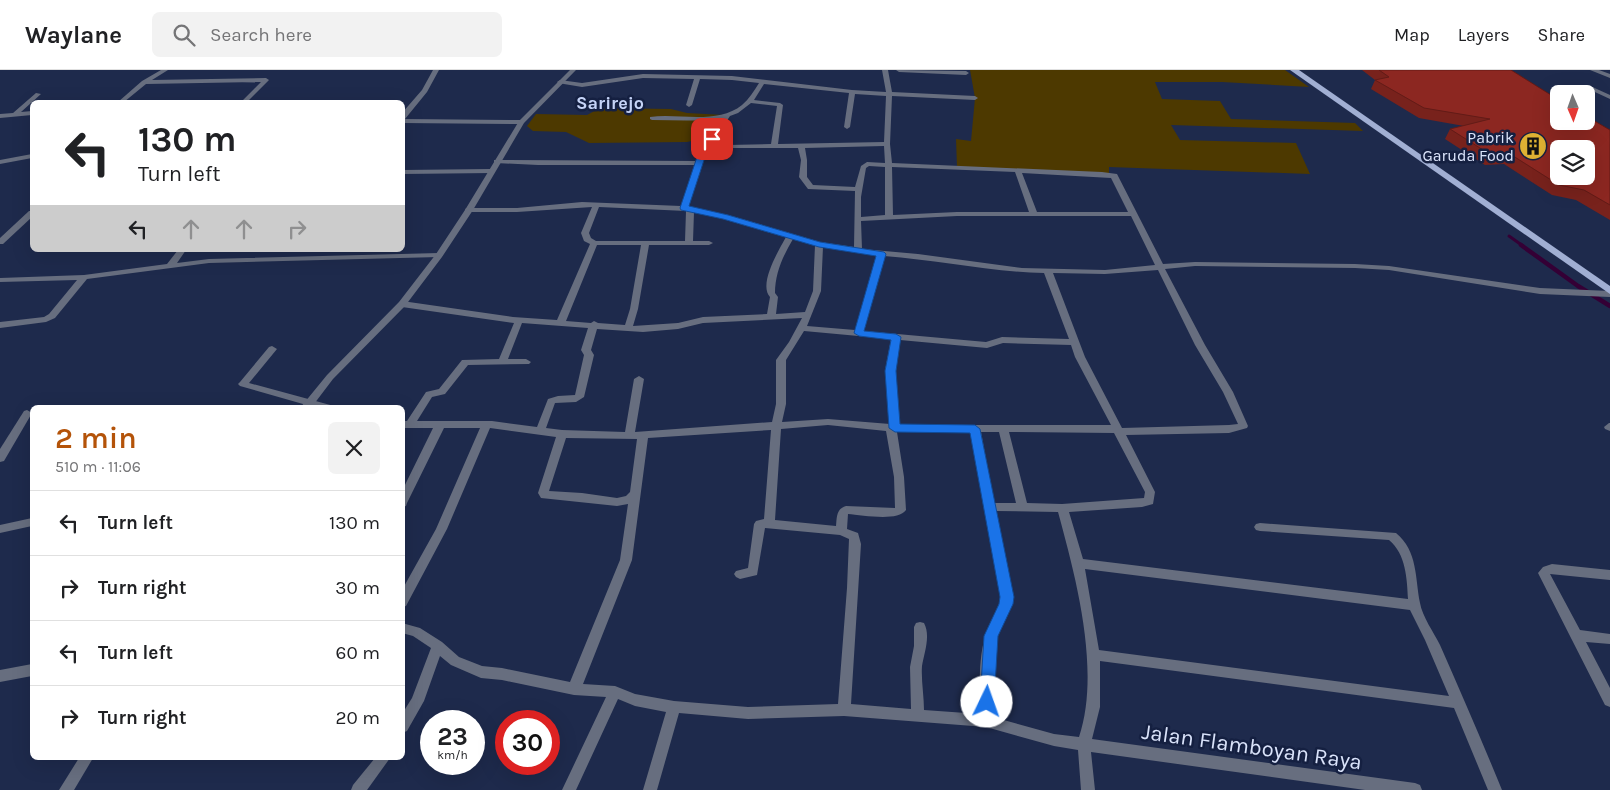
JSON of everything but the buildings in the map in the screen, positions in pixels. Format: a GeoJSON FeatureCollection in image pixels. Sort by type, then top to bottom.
{"type":"FeatureCollection","features":[{"type":"Feature","properties":{"kind":"main road"},"geometry":{"type":"LineString","coordinates":[[1294,70],[1610,292]]}},
{"type":"Feature","properties":{"kind":"street"},"geometry":{"type":"LineString","coordinates":[[123,100],[144,82],[165,70]]}},
{"type":"Feature","properties":{"kind":"street"},"geometry":{"type":"LineString","coordinates":[[405,116],[425,91],[436,70]]}},
{"type":"Feature","properties":{"kind":"street"},"geometry":{"type":"LineString","coordinates":[[272,350],[243,384],[307,404],[350,356],[402,304],[439,255],[469,210],[490,171],[521,122],[573,70]]}},
{"type":"Feature","properties":{"kind":"street"},"geometry":{"type":"LineString","coordinates":[[885,70],[888,94],[889,217]]}},
{"type":"Feature","properties":{"kind":"street"},"geometry":{"type":"LineString","coordinates":[[899,70],[966,73]]}},
{"type":"Feature","properties":{"kind":"street"},"geometry":{"type":"LineString","coordinates":[[1593,70],[1610,76]]}},
{"type":"Feature","properties":{"kind":"street"},"geometry":{"type":"LineString","coordinates":[[560,82],[582,85],[643,76],[698,77],[763,81],[852,92],[975,98]]}},
{"type":"Feature","properties":{"kind":"street"},"geometry":{"type":"LineString","coordinates":[[689,105],[698,77]]}},
{"type":"Feature","properties":{"kind":"street"},"geometry":{"type":"LineString","coordinates":[[144,82],[266,80],[246,100]]}},
{"type":"Feature","properties":{"kind":"street"},"geometry":{"type":"LineString","coordinates":[[652,118],[706,117],[728,114],[743,108],[763,81]]}},
{"type":"Feature","properties":{"kind":"street"},"geometry":{"type":"LineString","coordinates":[[1595,90],[1610,97]]}},
{"type":"Feature","properties":{"kind":"street"},"geometry":{"type":"LineString","coordinates":[[847,127],[852,92]]}},
{"type":"Feature","properties":{"kind":"street"},"geometry":{"type":"LineString","coordinates":[[1599,92],[1610,92]]}},
{"type":"Feature","properties":{"kind":"street"},"geometry":{"type":"LineString","coordinates":[[31,100],[38,94]]}},
{"type":"Feature","properties":{"kind":"street"},"geometry":{"type":"LineString","coordinates":[[14,115],[30,101]]}},
{"type":"Feature","properties":{"kind":"street"},"geometry":{"type":"LineString","coordinates":[[750,101],[780,105],[774,146]]}},
{"type":"Feature","properties":{"kind":"street"},"geometry":{"type":"LineString","coordinates":[[0,116],[30,114]]}},
{"type":"Feature","properties":{"kind":"street"},"geometry":{"type":"LineString","coordinates":[[689,243],[687,208],[699,163],[702,154],[728,114]]}},
{"type":"Feature","properties":{"kind":"street"},"geometry":{"type":"LineString","coordinates":[[405,120],[521,122]]}},
{"type":"Feature","properties":{"kind":"street"},"geometry":{"type":"LineString","coordinates":[[728,147],[887,144]]}},
{"type":"Feature","properties":{"kind":"street"},"geometry":{"type":"LineString","coordinates":[[801,146],[804,160],[803,177],[811,187],[859,189]]}},
{"type":"Feature","properties":{"kind":"street"},"geometry":{"type":"LineString","coordinates":[[0,162],[30,156]]}},
{"type":"Feature","properties":{"kind":"street"},"geometry":{"type":"LineString","coordinates":[[496,161],[538,163],[699,163]]}},
{"type":"Feature","properties":{"kind":"street"},"geometry":{"type":"LineString","coordinates":[[406,425],[487,424],[506,425],[540,432],[562,434],[629,436],[828,422],[893,428],[1118,431],[1229,429],[1243,426],[1228,392],[1200,345],[1114,176],[889,163],[867,164],[863,167],[859,189],[857,219],[858,250]]}},
{"type":"Feature","properties":{"kind":"street"},"geometry":{"type":"LineString","coordinates":[[405,172],[490,171]]}},
{"type":"Feature","properties":{"kind":"street"},"geometry":{"type":"LineString","coordinates":[[1018,171],[1034,215]]}},
{"type":"Feature","properties":{"kind":"street"},"geometry":{"type":"LineString","coordinates":[[469,210],[494,211],[573,204],[687,208],[819,244],[881,254],[1048,272],[1105,272],[1196,264],[1355,266],[1389,268],[1540,291],[1610,292]]}},
{"type":"Feature","properties":{"kind":"street"},"geometry":{"type":"LineString","coordinates":[[596,205],[585,233],[587,238],[594,243],[709,243]]}},
{"type":"Feature","properties":{"kind":"street"},"geometry":{"type":"LineString","coordinates":[[857,219],[957,214],[1133,214]]}},
{"type":"Feature","properties":{"kind":"street"},"geometry":{"type":"LineString","coordinates":[[0,242],[30,218]]}},
{"type":"Feature","properties":{"kind":"street"},"geometry":{"type":"LineString","coordinates":[[771,316],[774,297],[771,294],[770,286],[779,254],[791,236]]}},
{"type":"Feature","properties":{"kind":"street"},"geometry":{"type":"LineString","coordinates":[[561,322],[594,243]]}},
{"type":"Feature","properties":{"kind":"street"},"geometry":{"type":"LineString","coordinates":[[628,328],[634,309],[645,243]]}},
{"type":"Feature","properties":{"kind":"street"},"geometry":{"type":"LineString","coordinates":[[769,524],[776,425],[781,404],[781,360],[793,343],[808,315],[817,290],[819,244]]}},
{"type":"Feature","properties":{"kind":"street"},"geometry":{"type":"LineString","coordinates":[[170,266],[180,252]]}},
{"type":"Feature","properties":{"kind":"street"},"geometry":{"type":"LineString","coordinates":[[269,258],[273,252]]}},
{"type":"Feature","properties":{"kind":"street"},"geometry":{"type":"LineString","coordinates":[[859,333],[881,254]]}},
{"type":"Feature","properties":{"kind":"street"},"geometry":{"type":"LineString","coordinates":[[0,280],[84,277],[209,261],[439,255]]}},
{"type":"Feature","properties":{"kind":"street"},"geometry":{"type":"LineString","coordinates":[[990,507],[1062,508],[1149,501],[1150,492],[1074,342],[1048,272]]}},
{"type":"Feature","properties":{"kind":"street"},"geometry":{"type":"LineString","coordinates":[[0,325],[46,319],[52,316],[84,277]]}},
{"type":"Feature","properties":{"kind":"street"},"geometry":{"type":"LineString","coordinates":[[402,304],[519,320],[594,324],[628,328],[661,328],[703,320],[808,315]]}},
{"type":"Feature","properties":{"kind":"street"},"geometry":{"type":"LineString","coordinates":[[502,362],[519,320]]}},
{"type":"Feature","properties":{"kind":"street"},"geometry":{"type":"LineString","coordinates":[[540,432],[551,401],[557,398],[578,398],[589,355],[586,350],[594,324]]}},
{"type":"Feature","properties":{"kind":"street"},"geometry":{"type":"LineString","coordinates":[[800,328],[987,345],[1002,340],[1074,342]]}},
{"type":"Feature","properties":{"kind":"street"},"geometry":{"type":"LineString","coordinates":[[842,531],[843,512],[846,510],[895,513],[901,510],[893,428],[890,371],[896,337]]}},
{"type":"Feature","properties":{"kind":"street"},"geometry":{"type":"LineString","coordinates":[[406,425],[429,394],[444,391],[465,362],[526,362]]}},
{"type":"Feature","properties":{"kind":"street"},"geometry":{"type":"LineString","coordinates":[[629,436],[639,379]]}},
{"type":"Feature","properties":{"kind":"street"},"geometry":{"type":"LineString","coordinates":[[0,458],[27,413]]}},
{"type":"Feature","properties":{"kind":"street"},"geometry":{"type":"LineString","coordinates":[[405,596],[441,530],[487,424]]}},
{"type":"Feature","properties":{"kind":"street"},"geometry":{"type":"LineString","coordinates":[[405,497],[440,425]]}},
{"type":"Feature","properties":{"kind":"street"},"geometry":{"type":"LineString","coordinates":[[975,429],[1007,597],[990,645],[986,721]]}},
{"type":"Feature","properties":{"kind":"street"},"geometry":{"type":"LineString","coordinates":[[1003,429],[1022,507]]}},
{"type":"Feature","properties":{"kind":"street"},"geometry":{"type":"LineString","coordinates":[[562,434],[543,493],[546,495],[582,497],[617,502],[629,500],[632,495],[635,495]]}},
{"type":"Feature","properties":{"kind":"street"},"geometry":{"type":"LineString","coordinates":[[574,689],[626,560],[643,435]]}},
{"type":"Feature","properties":{"kind":"street"},"geometry":{"type":"LineString","coordinates":[[1062,508],[1078,563],[1094,655],[1090,725],[1084,744],[1088,790]]}},
{"type":"Feature","properties":{"kind":"street"},"geometry":{"type":"LineString","coordinates":[[0,529],[30,522]]}},
{"type":"Feature","properties":{"kind":"street"},"geometry":{"type":"LineString","coordinates":[[740,574],[753,572],[760,524],[842,531],[854,536],[844,710]]}},
{"type":"Feature","properties":{"kind":"street"},"geometry":{"type":"LineString","coordinates":[[1260,526],[1392,536],[1401,544],[1412,575],[1414,605],[1495,790]]}},
{"type":"Feature","properties":{"kind":"street"},"geometry":{"type":"LineString","coordinates":[[1078,563],[1414,605]]}},
{"type":"Feature","properties":{"kind":"street"},"geometry":{"type":"LineString","coordinates":[[1610,575],[1552,569],[1544,571],[1610,701]]}},
{"type":"Feature","properties":{"kind":"street"},"geometry":{"type":"LineString","coordinates":[[918,716],[916,667],[920,646],[920,627]]}},
{"type":"Feature","properties":{"kind":"street","name":"Jalan Flamboyan Raya"},"geometry":{"type":"LineString","coordinates":[[405,629],[416,632],[438,646],[455,661],[481,672],[502,674],[574,689],[616,692],[635,700],[674,707],[748,713],[844,710],[986,721],[1054,740],[1344,784],[1415,790]]}},
{"type":"Feature","properties":{"kind":"street"},"geometry":{"type":"LineString","coordinates":[[1576,635],[1610,640]]}},
{"type":"Feature","properties":{"kind":"street"},"geometry":{"type":"LineString","coordinates":[[405,722],[417,702],[438,646]]}},
{"type":"Feature","properties":{"kind":"street"},"geometry":{"type":"LineString","coordinates":[[1094,655],[1458,703]]}},
{"type":"Feature","properties":{"kind":"street"},"geometry":{"type":"LineString","coordinates":[[0,676],[30,670]]}},
{"type":"Feature","properties":{"kind":"street"},"geometry":{"type":"LineString","coordinates":[[569,790],[616,692]]}},
{"type":"Feature","properties":{"kind":"street"},"geometry":{"type":"LineString","coordinates":[[650,790],[674,707]]}},
{"type":"Feature","properties":{"kind":"street"},"geometry":{"type":"LineString","coordinates":[[66,790],[85,760]]}},
{"type":"Feature","properties":{"kind":"street"},"geometry":{"type":"LineString","coordinates":[[358,790],[381,760]]}},
{"type":"Feature","properties":{"kind":"shaded area"},"geometry":{"type":"Polygon","coordinates":[[[970,70],[1285,70],[1309,87],[1222,82],[1155,82],[1162,99],[1220,101],[1231,119],[1355,123],[1363,131],[1171,125],[1180,140],[1296,143],[1310,174],[1109,167],[1109,174],[957,167],[956,139],[971,141],[975,98],[970,70]]]}},
{"type":"Feature","properties":{"kind":"shaded area"},"geometry":{"type":"Polygon","coordinates":[[[600,108],[671,109],[687,113],[724,115],[722,125],[710,137],[687,142],[589,143],[566,132],[533,131],[527,126],[536,114],[587,115],[600,108]]]}},
{"type":"Feature","properties":{"kind":"waterway"},"geometry":{"type":"LineString","coordinates":[[1509,236],[1523,246]]}},
{"type":"Feature","properties":{"kind":"waterway"},"geometry":{"type":"LineString","coordinates":[[1521,245],[1578,286],[1610,306]]}},
{"type":"Feature","properties":{"kind":"place","name":"Pabrik Garuda Food"},"geometry":{"type":"Point","coordinates":[1533,146]}},
{"type":"Feature","properties":{"kind":"district","name":"Sarirejo"},"geometry":{"type":"Point","coordinates":[610,103]}},
{"type":"Feature","properties":{"kind":"route"},"geometry":{"type":"LineString","coordinates":[[712,139],[702,154],[684,208],[725,217],[819,244],[881,254],[859,333],[896,337],[890,371],[895,428],[975,429],[1007,597],[1003,612],[991,636],[987,702]]}}]}
